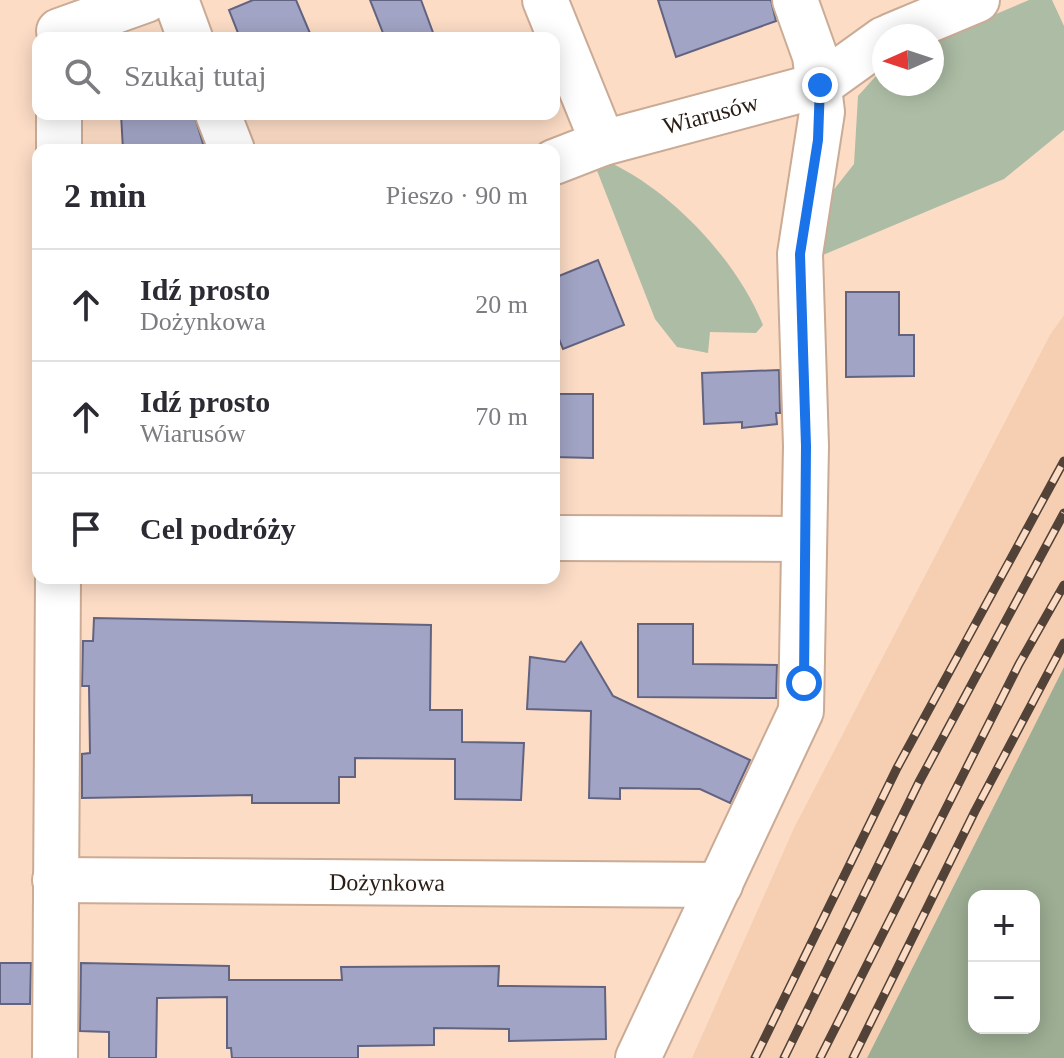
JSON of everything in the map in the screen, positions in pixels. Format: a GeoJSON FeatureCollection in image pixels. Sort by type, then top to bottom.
{"type":"FeatureCollection","features":[{"type":"Feature","properties":{"kind":"street"},"geometry":{"type":"LineString","coordinates":[[59,23],[146,0]]}},
{"type":"Feature","properties":{"kind":"street"},"geometry":{"type":"LineString","coordinates":[[176,0],[188,32]]}},
{"type":"Feature","properties":{"kind":"street"},"geometry":{"type":"LineString","coordinates":[[545,0],[558,32]]}},
{"type":"Feature","properties":{"kind":"street"},"geometry":{"type":"LineString","coordinates":[[638,1058],[801,711],[806,446],[800,254],[818,140],[820,85],[815,56],[795,0]]}},
{"type":"Feature","properties":{"kind":"street"},"geometry":{"type":"LineString","coordinates":[[920,24],[977,0]]}},
{"type":"Feature","properties":{"kind":"street"},"geometry":{"type":"LineString","coordinates":[[560,37],[603,143]]}},
{"type":"Feature","properties":{"kind":"street","name":"Wiarusów"},"geometry":{"type":"LineString","coordinates":[[560,160],[603,143],[820,85],[872,48]]}},
{"type":"Feature","properties":{"kind":"street"},"geometry":{"type":"LineString","coordinates":[[59,120],[59,144]]}},
{"type":"Feature","properties":{"kind":"street"},"geometry":{"type":"LineString","coordinates":[[220,120],[230,144]]}},
{"type":"Feature","properties":{"kind":"street"},"geometry":{"type":"LineString","coordinates":[[560,538],[802,539]]}},
{"type":"Feature","properties":{"kind":"street"},"geometry":{"type":"LineString","coordinates":[[55,1058],[58,584]]}},
{"type":"Feature","properties":{"kind":"street","name":"Dożynkowa"},"geometry":{"type":"LineString","coordinates":[[55,880],[720,885]]}},
{"type":"Feature","properties":{"kind":"shaded area"},"geometry":{"type":"Polygon","coordinates":[[[1064,315],[1064,667],[867,1058],[692,1058],[794,828],[1050,335],[1064,315]]]}},
{"type":"Feature","properties":{"kind":"green space"},"geometry":{"type":"Polygon","coordinates":[[[1029,0],[1052,0],[1064,26],[1064,130],[1004,179],[811,260],[817,211],[854,164],[858,96],[872,80],[872,96],[944,96],[944,36],[1029,0]]]}},
{"type":"Feature","properties":{"kind":"green space"},"geometry":{"type":"Polygon","coordinates":[[[611,163],[658,192],[701,231],[752,301],[763,325],[756,333],[710,332],[708,353],[677,347],[655,319],[596,168],[611,163]]]}},
{"type":"Feature","properties":{"kind":"green space"},"geometry":{"type":"Polygon","coordinates":[[[1064,667],[1064,1058],[867,1058],[1064,667]]]}},
{"type":"Feature","properties":{"kind":"building"},"geometry":{"type":"Polygon","coordinates":[[[253,0],[296,0],[309,32],[238,32],[229,10],[253,0]]]}},
{"type":"Feature","properties":{"kind":"building"},"geometry":{"type":"Polygon","coordinates":[[[370,0],[421,0],[433,32],[383,32],[370,0]]]}},
{"type":"Feature","properties":{"kind":"building"},"geometry":{"type":"Polygon","coordinates":[[[658,0],[771,0],[776,21],[676,57],[658,0]]]}},
{"type":"Feature","properties":{"kind":"building"},"geometry":{"type":"Polygon","coordinates":[[[121,120],[196,120],[203,144],[123,144],[121,120]]]}},
{"type":"Feature","properties":{"kind":"building"},"geometry":{"type":"Polygon","coordinates":[[[598,260],[624,325],[563,349],[560,342],[560,276],[598,260]]]}},
{"type":"Feature","properties":{"kind":"building"},"geometry":{"type":"Polygon","coordinates":[[[846,292],[899,292],[899,335],[914,335],[914,376],[846,377],[846,292]]]}},
{"type":"Feature","properties":{"kind":"building"},"geometry":{"type":"Polygon","coordinates":[[[779,370],[780,413],[776,413],[777,424],[742,428],[742,422],[704,424],[702,373],[779,370]]]}},
{"type":"Feature","properties":{"kind":"building"},"geometry":{"type":"Polygon","coordinates":[[[560,394],[593,394],[593,458],[560,457],[560,394]]]}},
{"type":"Feature","properties":{"kind":"building"},"geometry":{"type":"Polygon","coordinates":[[[94,618],[431,625],[430,710],[462,710],[462,742],[524,743],[521,800],[455,799],[455,759],[355,758],[355,777],[339,777],[339,803],[252,803],[252,795],[82,798],[82,754],[90,753],[89,686],[82,686],[83,641],[93,641],[94,618]]]}},
{"type":"Feature","properties":{"kind":"building"},"geometry":{"type":"Polygon","coordinates":[[[638,624],[693,624],[693,664],[777,665],[776,698],[638,697],[638,624]]]}},
{"type":"Feature","properties":{"kind":"building"},"geometry":{"type":"Polygon","coordinates":[[[581,642],[613,696],[750,760],[730,803],[700,789],[620,788],[620,799],[589,798],[591,711],[527,709],[530,657],[565,662],[581,642]]]}},
{"type":"Feature","properties":{"kind":"building"},"geometry":{"type":"Polygon","coordinates":[[[0,963],[31,963],[30,1004],[0,1004],[0,963]]]}},
{"type":"Feature","properties":{"kind":"building"},"geometry":{"type":"Polygon","coordinates":[[[81,963],[229,966],[229,980],[342,980],[341,967],[499,966],[498,986],[605,987],[606,1039],[509,1041],[509,1029],[434,1028],[434,1045],[358,1046],[358,1058],[232,1058],[231,1048],[227,1048],[227,997],[157,998],[156,1058],[109,1058],[109,1032],[80,1031],[81,963]]]}},
{"type":"Feature","properties":{"kind":"railway"},"geometry":{"type":"LineString","coordinates":[[755,1058],[897,768],[1064,461]]}},
{"type":"Feature","properties":{"kind":"railway"},"geometry":{"type":"LineString","coordinates":[[784,1058],[919,782],[1064,513]]}},
{"type":"Feature","properties":{"kind":"railway"},"geometry":{"type":"LineString","coordinates":[[820,1058],[1019,664],[1064,585]]}},
{"type":"Feature","properties":{"kind":"railway"},"geometry":{"type":"LineString","coordinates":[[853,1058],[975,811],[1064,643]]}},
{"type":"Feature","properties":{"kind":"route"},"geometry":{"type":"LineString","coordinates":[[804,683],[802,539],[806,446],[799,306],[800,254],[822,112],[820,85]]}}]}
